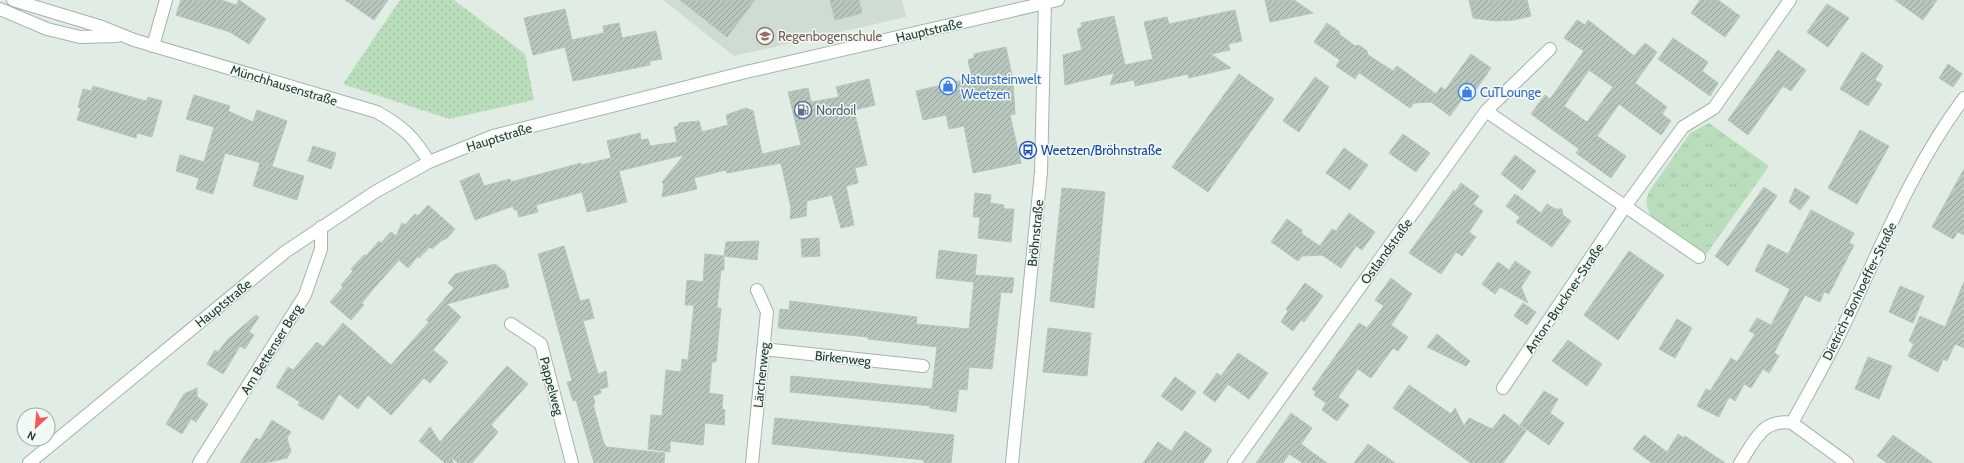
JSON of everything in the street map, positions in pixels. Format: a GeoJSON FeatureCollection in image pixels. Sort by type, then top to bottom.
{"type":"FeatureCollection","features":[{"type":"Feature","properties":{"kind":"street","name":"Münchhausenstraße"},"geometry":{"type":"LineString","coordinates":[[13,0],[102,27],[121,36],[153,46],[377,112],[400,126],[421,148],[429,162]]}},
{"type":"Feature","properties":{"kind":"street"},"geometry":{"type":"LineString","coordinates":[[153,46],[166,0]]}},
{"type":"Feature","properties":{"kind":"street","name":"Hauptstraße"},"geometry":{"type":"LineString","coordinates":[[29,463],[285,252],[375,192],[429,162],[493,136],[746,72],[1058,0]]}},
{"type":"Feature","properties":{"kind":"street","name":"Anton-Bruckner-Straße"},"geometry":{"type":"LineString","coordinates":[[1503,388],[1624,208],[1683,127],[1714,108],[1790,0]]}},
{"type":"Feature","properties":{"kind":"street","name":"Bröhnstraße"},"geometry":{"type":"LineString","coordinates":[[1012,463],[1041,179],[1045,2]]}},
{"type":"Feature","properties":{"kind":"street","name":"Münchhausenstraße"},"geometry":{"type":"LineString","coordinates":[[0,9],[47,29],[80,37],[121,36]]}},
{"type":"Feature","properties":{"kind":"street","name":"Ostlandstraße"},"geometry":{"type":"LineString","coordinates":[[1234,463],[1486,111],[1550,49]]}},
{"type":"Feature","properties":{"kind":"street","name":"Dietrich-Bonhoeffer-Straße"},"geometry":{"type":"LineString","coordinates":[[1792,423],[1844,324],[1883,238],[1914,179],[1930,149],[1964,98]]}},
{"type":"Feature","properties":{"kind":"street"},"geometry":{"type":"LineString","coordinates":[[1486,111],[1698,258]]}},
{"type":"Feature","properties":{"kind":"street","name":"Am Bettenser Berg"},"geometry":{"type":"LineString","coordinates":[[199,463],[305,295],[321,249],[321,227]]}},
{"type":"Feature","properties":{"kind":"street","name":"Lärchenweg"},"geometry":{"type":"LineString","coordinates":[[752,463],[767,312],[757,290]]}},
{"type":"Feature","properties":{"kind":"street","name":"Pappelweg"},"geometry":{"type":"LineString","coordinates":[[511,324],[541,344],[572,463]]}},
{"type":"Feature","properties":{"kind":"street","name":"Birkenweg"},"geometry":{"type":"LineString","coordinates":[[763,349],[923,366]]}},
{"type":"Feature","properties":{"kind":"street"},"geometry":{"type":"LineString","coordinates":[[1740,463],[1763,430],[1773,422],[1792,423],[1847,463]]}},
{"type":"Feature","properties":{"kind":"shaded area","name":"Regenbogenschule"},"geometry":{"type":"Polygon","coordinates":[[[663,0],[902,0],[906,17],[734,56],[663,0]]]}},
{"type":"Feature","properties":{"kind":"green space"},"geometry":{"type":"Polygon","coordinates":[[[400,0],[454,0],[525,54],[534,100],[449,119],[343,84],[400,0]]]}},
{"type":"Feature","properties":{"kind":"green space"},"geometry":{"type":"Polygon","coordinates":[[[1709,123],[1769,166],[1705,256],[1655,220],[1648,209],[1647,198],[1650,190],[1690,133],[1709,123]]]}},
{"type":"Feature","properties":{"kind":"building"},"geometry":{"type":"Polygon","coordinates":[[[181,0],[221,0],[236,5],[239,0],[266,19],[249,44],[230,32],[176,15],[181,0]]]}},
{"type":"Feature","properties":{"kind":"building"},"geometry":{"type":"Polygon","coordinates":[[[345,0],[388,0],[374,20],[345,0]]]}},
{"type":"Feature","properties":{"kind":"building"},"geometry":{"type":"Polygon","coordinates":[[[680,0],[755,0],[727,37],[680,0]]]}},
{"type":"Feature","properties":{"kind":"building"},"geometry":{"type":"Polygon","coordinates":[[[830,0],[859,0],[862,13],[835,20],[830,0]]]}},
{"type":"Feature","properties":{"kind":"building"},"geometry":{"type":"Polygon","coordinates":[[[1265,0],[1294,0],[1313,13],[1270,22],[1265,0]]]}},
{"type":"Feature","properties":{"kind":"building"},"geometry":{"type":"Polygon","coordinates":[[[1469,0],[1527,0],[1531,16],[1514,20],[1495,21],[1473,18],[1469,0]]]}},
{"type":"Feature","properties":{"kind":"building"},"geometry":{"type":"Polygon","coordinates":[[[1700,0],[1718,0],[1740,16],[1725,37],[1691,13],[1700,0]]]}},
{"type":"Feature","properties":{"kind":"building"},"geometry":{"type":"Polygon","coordinates":[[[1895,0],[1937,0],[1923,20],[1895,0]]]}},
{"type":"Feature","properties":{"kind":"building"},"geometry":{"type":"Polygon","coordinates":[[[1827,4],[1849,18],[1828,47],[1807,32],[1827,4]]]}},
{"type":"Feature","properties":{"kind":"building"},"geometry":{"type":"Polygon","coordinates":[[[565,9],[572,40],[604,33],[603,26],[619,23],[622,38],[656,31],[662,59],[650,61],[650,65],[573,81],[565,47],[533,55],[524,18],[565,9]]]}},
{"type":"Feature","properties":{"kind":"building"},"geometry":{"type":"Polygon","coordinates":[[[1235,10],[1242,41],[1228,44],[1230,50],[1211,54],[1231,68],[1189,78],[1188,74],[1135,86],[1134,80],[1110,85],[1114,73],[1065,85],[1063,55],[1082,50],[1077,29],[1082,27],[1081,23],[1114,16],[1125,65],[1153,59],[1144,22],[1167,17],[1169,24],[1235,10]]]}},
{"type":"Feature","properties":{"kind":"building"},"geometry":{"type":"Polygon","coordinates":[[[1577,20],[1585,25],[1588,20],[1634,56],[1645,43],[1657,52],[1635,83],[1667,107],[1662,114],[1671,121],[1661,135],[1619,104],[1597,136],[1626,156],[1611,178],[1576,153],[1579,149],[1531,114],[1545,95],[1550,99],[1584,51],[1564,38],[1577,20]],[[1589,70],[1564,106],[1587,122],[1613,87],[1589,70]]]}},
{"type":"Feature","properties":{"kind":"building"},"geometry":{"type":"Polygon","coordinates":[[[1327,23],[1340,32],[1339,34],[1355,46],[1359,45],[1367,51],[1368,55],[1393,71],[1397,66],[1436,94],[1441,87],[1445,90],[1471,54],[1491,68],[1470,98],[1465,95],[1450,116],[1431,102],[1414,103],[1410,108],[1361,74],[1359,73],[1355,79],[1336,66],[1340,60],[1314,42],[1327,23]]]}},
{"type":"Feature","properties":{"kind":"building"},"geometry":{"type":"Polygon","coordinates":[[[1673,38],[1708,62],[1702,71],[1718,83],[1710,96],[1658,59],[1673,38]]]}},
{"type":"Feature","properties":{"kind":"building"},"geometry":{"type":"Polygon","coordinates":[[[1006,47],[1013,80],[1015,114],[1010,115],[1021,163],[973,173],[964,126],[949,129],[946,115],[923,120],[916,91],[972,78],[968,60],[974,58],[974,54],[1006,47]]]}},
{"type":"Feature","properties":{"kind":"building"},"geometry":{"type":"Polygon","coordinates":[[[1778,50],[1806,70],[1791,91],[1783,86],[1748,135],[1728,120],[1778,50]]]}},
{"type":"Feature","properties":{"kind":"building"},"geometry":{"type":"Polygon","coordinates":[[[1862,52],[1883,66],[1875,80],[1882,84],[1868,106],[1840,89],[1862,52]]]}},
{"type":"Feature","properties":{"kind":"building"},"geometry":{"type":"Polygon","coordinates":[[[1948,64],[1962,74],[1953,87],[1939,78],[1948,64]]]}},
{"type":"Feature","properties":{"kind":"building"},"geometry":{"type":"Polygon","coordinates":[[[1239,74],[1274,99],[1208,192],[1172,167],[1239,74]]]}},
{"type":"Feature","properties":{"kind":"building"},"geometry":{"type":"Polygon","coordinates":[[[1315,77],[1329,87],[1299,132],[1283,121],[1315,77]]]}},
{"type":"Feature","properties":{"kind":"building"},"geometry":{"type":"Polygon","coordinates":[[[869,79],[875,105],[854,110],[867,165],[855,168],[858,183],[846,186],[854,225],[841,228],[832,195],[807,201],[806,216],[790,219],[791,208],[781,163],[727,173],[726,170],[694,178],[697,189],[662,197],[664,184],[662,182],[684,155],[619,171],[627,202],[587,212],[582,192],[536,205],[538,212],[519,217],[517,210],[514,210],[513,206],[475,220],[460,181],[479,173],[484,186],[510,179],[511,182],[581,163],[581,165],[611,158],[607,141],[640,133],[641,140],[648,139],[650,146],[677,142],[674,127],[678,126],[679,123],[699,121],[702,132],[728,125],[726,115],[746,108],[753,111],[762,154],[801,145],[788,92],[808,88],[811,102],[839,97],[836,87],[869,79]]]}},
{"type":"Feature","properties":{"kind":"building"},"geometry":{"type":"Polygon","coordinates":[[[93,86],[146,101],[148,97],[162,101],[152,137],[137,133],[136,138],[77,120],[81,108],[78,107],[83,89],[91,91],[93,86]]]}},
{"type":"Feature","properties":{"kind":"building"},"geometry":{"type":"Polygon","coordinates":[[[194,95],[230,106],[228,111],[253,122],[257,110],[287,121],[272,166],[225,153],[213,194],[196,189],[199,178],[176,171],[180,155],[204,162],[214,127],[186,119],[194,95]]]}},
{"type":"Feature","properties":{"kind":"building"},"geometry":{"type":"Polygon","coordinates":[[[1860,130],[1889,146],[1857,204],[1828,188],[1860,130]]]}},
{"type":"Feature","properties":{"kind":"building"},"geometry":{"type":"Polygon","coordinates":[[[1403,134],[1430,153],[1416,172],[1389,153],[1403,134]]]}},
{"type":"Feature","properties":{"kind":"building"},"geometry":{"type":"Polygon","coordinates":[[[313,146],[336,153],[331,169],[308,161],[313,146]]]}},
{"type":"Feature","properties":{"kind":"building"},"geometry":{"type":"Polygon","coordinates":[[[1344,148],[1368,165],[1350,190],[1326,173],[1344,148]]]}},
{"type":"Feature","properties":{"kind":"building"},"geometry":{"type":"Polygon","coordinates":[[[1515,155],[1536,171],[1522,190],[1501,174],[1515,155]]]}},
{"type":"Feature","properties":{"kind":"building"},"geometry":{"type":"Polygon","coordinates":[[[260,163],[304,176],[297,200],[253,186],[260,163]]]}},
{"type":"Feature","properties":{"kind":"building"},"geometry":{"type":"Polygon","coordinates":[[[1964,169],[1964,235],[1958,232],[1953,239],[1932,227],[1964,169]]]}},
{"type":"Feature","properties":{"kind":"building"},"geometry":{"type":"Polygon","coordinates":[[[1461,183],[1479,196],[1473,204],[1483,211],[1469,232],[1476,237],[1462,256],[1456,252],[1441,274],[1409,253],[1454,190],[1455,192],[1461,183]]]}},
{"type":"Feature","properties":{"kind":"building"},"geometry":{"type":"Polygon","coordinates":[[[1764,187],[1777,196],[1728,266],[1715,256],[1764,187]]]}},
{"type":"Feature","properties":{"kind":"building"},"geometry":{"type":"Polygon","coordinates":[[[1062,188],[1105,192],[1094,308],[1050,301],[1062,188]]]}},
{"type":"Feature","properties":{"kind":"building"},"geometry":{"type":"Polygon","coordinates":[[[1795,188],[1810,197],[1800,210],[1789,202],[1795,188]]]}},
{"type":"Feature","properties":{"kind":"building"},"geometry":{"type":"Polygon","coordinates":[[[975,193],[991,195],[990,203],[1004,205],[1004,209],[1014,209],[1011,242],[978,238],[980,217],[973,217],[975,193]]]}},
{"type":"Feature","properties":{"kind":"building"},"geometry":{"type":"Polygon","coordinates":[[[1515,194],[1541,213],[1547,204],[1555,209],[1562,209],[1563,215],[1571,221],[1552,247],[1516,222],[1520,217],[1506,206],[1515,194]]]}},
{"type":"Feature","properties":{"kind":"building"},"geometry":{"type":"Polygon","coordinates":[[[428,205],[455,229],[447,238],[432,249],[430,247],[419,258],[418,256],[408,268],[399,260],[362,303],[364,305],[351,320],[330,302],[343,287],[341,285],[353,271],[351,269],[364,255],[366,256],[379,241],[381,243],[391,232],[396,236],[402,223],[405,225],[415,214],[418,216],[428,205]]]}},
{"type":"Feature","properties":{"kind":"building"},"geometry":{"type":"Polygon","coordinates":[[[1811,210],[1854,233],[1849,243],[1854,245],[1829,294],[1824,292],[1820,302],[1805,295],[1774,353],[1779,356],[1769,373],[1763,369],[1751,388],[1744,384],[1735,401],[1729,397],[1719,417],[1697,406],[1706,389],[1710,391],[1731,358],[1737,362],[1755,334],[1749,331],[1757,318],[1771,325],[1790,289],[1755,271],[1768,244],[1788,254],[1811,210]]]}},
{"type":"Feature","properties":{"kind":"building"},"geometry":{"type":"Polygon","coordinates":[[[1349,213],[1375,232],[1362,250],[1356,246],[1341,268],[1322,255],[1302,256],[1298,261],[1271,242],[1287,219],[1302,230],[1302,234],[1320,246],[1332,229],[1336,231],[1349,213]]]}},
{"type":"Feature","properties":{"kind":"building"},"geometry":{"type":"Polygon","coordinates":[[[819,238],[820,256],[802,257],[801,239],[819,238]]]}},
{"type":"Feature","properties":{"kind":"building"},"geometry":{"type":"Polygon","coordinates":[[[759,241],[757,260],[724,256],[726,242],[759,241]]]}},
{"type":"Feature","properties":{"kind":"building"},"geometry":{"type":"Polygon","coordinates":[[[564,246],[580,301],[589,299],[594,318],[583,321],[598,374],[606,371],[608,387],[600,389],[601,393],[593,396],[595,403],[593,404],[603,441],[606,447],[665,453],[664,463],[594,463],[576,400],[573,401],[567,382],[572,381],[538,254],[564,246]]]}},
{"type":"Feature","properties":{"kind":"building"},"geometry":{"type":"Polygon","coordinates":[[[939,250],[977,255],[975,275],[1014,278],[1012,293],[1001,292],[992,369],[969,367],[967,390],[959,389],[956,412],[930,408],[930,406],[790,392],[791,376],[932,389],[937,347],[868,339],[868,337],[778,328],[780,309],[789,310],[790,301],[917,317],[916,324],[969,329],[974,282],[936,278],[939,250]]]}},
{"type":"Feature","properties":{"kind":"building"},"geometry":{"type":"Polygon","coordinates":[[[1629,251],[1664,275],[1618,340],[1584,315],[1629,251]]]}},
{"type":"Feature","properties":{"kind":"building"},"geometry":{"type":"Polygon","coordinates":[[[705,254],[724,256],[724,270],[721,270],[717,308],[721,308],[716,362],[712,362],[709,393],[723,395],[722,409],[725,410],[724,425],[705,423],[703,445],[670,441],[670,452],[648,449],[651,415],[662,416],[666,370],[681,372],[682,359],[688,360],[694,305],[685,305],[687,280],[703,282],[705,254]]]}},
{"type":"Feature","properties":{"kind":"building"},"geometry":{"type":"Polygon","coordinates":[[[1515,261],[1531,272],[1521,287],[1528,303],[1500,287],[1495,294],[1482,284],[1498,262],[1509,270],[1515,261]]]}},
{"type":"Feature","properties":{"kind":"building"},"geometry":{"type":"Polygon","coordinates":[[[495,264],[505,272],[509,287],[447,304],[461,317],[433,350],[448,362],[430,383],[424,378],[391,415],[368,395],[358,409],[339,394],[323,420],[298,405],[300,402],[276,387],[288,367],[293,370],[317,342],[323,347],[343,323],[391,365],[429,322],[426,320],[454,288],[448,283],[455,274],[495,264]]]}},
{"type":"Feature","properties":{"kind":"building"},"geometry":{"type":"Polygon","coordinates":[[[1391,278],[1412,294],[1391,325],[1408,337],[1398,351],[1393,348],[1371,378],[1358,369],[1338,397],[1349,405],[1337,421],[1322,410],[1326,403],[1314,395],[1316,392],[1312,389],[1359,323],[1367,328],[1384,306],[1375,300],[1391,278]]]}},
{"type":"Feature","properties":{"kind":"building"},"geometry":{"type":"Polygon","coordinates":[[[1964,282],[1964,348],[1955,344],[1947,361],[1943,359],[1938,372],[1908,356],[1914,344],[1909,341],[1920,316],[1945,327],[1964,282]]]}},
{"type":"Feature","properties":{"kind":"building"},"geometry":{"type":"Polygon","coordinates":[[[1305,283],[1323,296],[1304,322],[1301,320],[1293,331],[1281,322],[1288,311],[1286,309],[1305,283]]]}},
{"type":"Feature","properties":{"kind":"building"},"geometry":{"type":"Polygon","coordinates":[[[1900,286],[1924,296],[1913,323],[1889,312],[1900,286]]]}},
{"type":"Feature","properties":{"kind":"building"},"geometry":{"type":"Polygon","coordinates":[[[1523,303],[1536,312],[1527,325],[1514,316],[1523,303]]]}},
{"type":"Feature","properties":{"kind":"building"},"geometry":{"type":"Polygon","coordinates":[[[256,315],[259,317],[249,332],[254,335],[245,349],[240,346],[223,374],[207,364],[215,350],[218,352],[228,339],[256,315]]]}},
{"type":"Feature","properties":{"kind":"building"},"geometry":{"type":"Polygon","coordinates":[[[1677,319],[1692,328],[1675,358],[1659,349],[1677,319]]]}},
{"type":"Feature","properties":{"kind":"building"},"geometry":{"type":"Polygon","coordinates":[[[1048,328],[1091,333],[1087,376],[1043,372],[1048,328]]]}},
{"type":"Feature","properties":{"kind":"building"},"geometry":{"type":"Polygon","coordinates":[[[1437,334],[1470,361],[1466,366],[1427,347],[1437,334]]]}},
{"type":"Feature","properties":{"kind":"building"},"geometry":{"type":"Polygon","coordinates":[[[1568,340],[1602,364],[1587,386],[1552,361],[1568,340]]]}},
{"type":"Feature","properties":{"kind":"building"},"geometry":{"type":"Polygon","coordinates":[[[1238,353],[1268,373],[1249,399],[1228,384],[1215,402],[1203,393],[1217,373],[1221,376],[1238,353]]]}},
{"type":"Feature","properties":{"kind":"building"},"geometry":{"type":"Polygon","coordinates":[[[1868,357],[1892,366],[1879,399],[1855,389],[1868,357]]]}},
{"type":"Feature","properties":{"kind":"building"},"geometry":{"type":"Polygon","coordinates":[[[507,366],[528,384],[491,425],[498,432],[472,463],[458,463],[450,456],[454,463],[445,463],[419,441],[430,427],[440,442],[507,366]]]}},
{"type":"Feature","properties":{"kind":"building"},"geometry":{"type":"Polygon","coordinates":[[[1175,377],[1196,392],[1182,411],[1161,396],[1175,377]]]}},
{"type":"Feature","properties":{"kind":"building"},"geometry":{"type":"Polygon","coordinates":[[[1409,385],[1451,414],[1455,408],[1464,426],[1469,418],[1492,429],[1504,414],[1526,431],[1503,463],[1471,463],[1393,408],[1409,385]]]}},
{"type":"Feature","properties":{"kind":"building"},"geometry":{"type":"Polygon","coordinates":[[[197,388],[197,397],[208,404],[196,422],[191,419],[182,434],[166,424],[184,394],[197,388]]]}},
{"type":"Feature","properties":{"kind":"building"},"geometry":{"type":"Polygon","coordinates":[[[1544,391],[1558,399],[1550,413],[1564,423],[1549,445],[1520,425],[1544,391]]]}},
{"type":"Feature","properties":{"kind":"building"},"geometry":{"type":"Polygon","coordinates":[[[1291,413],[1312,428],[1301,444],[1327,463],[1303,463],[1289,454],[1283,463],[1256,463],[1291,413]]]}},
{"type":"Feature","properties":{"kind":"building"},"geometry":{"type":"Polygon","coordinates":[[[775,418],[954,435],[951,463],[924,463],[924,460],[772,444],[775,418]]]}},
{"type":"Feature","properties":{"kind":"building"},"geometry":{"type":"Polygon","coordinates":[[[272,420],[291,432],[287,438],[291,451],[287,458],[265,463],[240,463],[256,438],[260,440],[272,420]]]}},
{"type":"Feature","properties":{"kind":"building"},"geometry":{"type":"Polygon","coordinates":[[[1185,431],[1212,450],[1203,463],[1143,463],[1158,442],[1171,451],[1185,431]]]}},
{"type":"Feature","properties":{"kind":"building"},"geometry":{"type":"Polygon","coordinates":[[[1678,434],[1684,438],[1685,436],[1725,463],[1652,463],[1633,449],[1644,435],[1667,452],[1678,434]]]}},
{"type":"Feature","properties":{"kind":"building"},"geometry":{"type":"Polygon","coordinates":[[[1893,435],[1933,463],[1887,463],[1877,456],[1893,435]]]}},
{"type":"Feature","properties":{"kind":"building"},"geometry":{"type":"Polygon","coordinates":[[[1368,444],[1395,463],[1354,463],[1368,444]]]}},
{"type":"Feature","properties":{"kind":"place","name":"Regenbogenschule"},"geometry":{"type":"Point","coordinates":[765,36]}},
{"type":"Feature","properties":{"kind":"place","name":"Natursteinwelt Weetzen"},"geometry":{"type":"Point","coordinates":[948,86]}},
{"type":"Feature","properties":{"kind":"place","name":"CuTLounge"},"geometry":{"type":"Point","coordinates":[1467,92]}},
{"type":"Feature","properties":{"kind":"place","name":"Nordoil"},"geometry":{"type":"Point","coordinates":[803,110]}},
{"type":"Feature","properties":{"kind":"place","name":"Weetzen/Bröhnstraße"},"geometry":{"type":"Point","coordinates":[1028,150]}}]}
